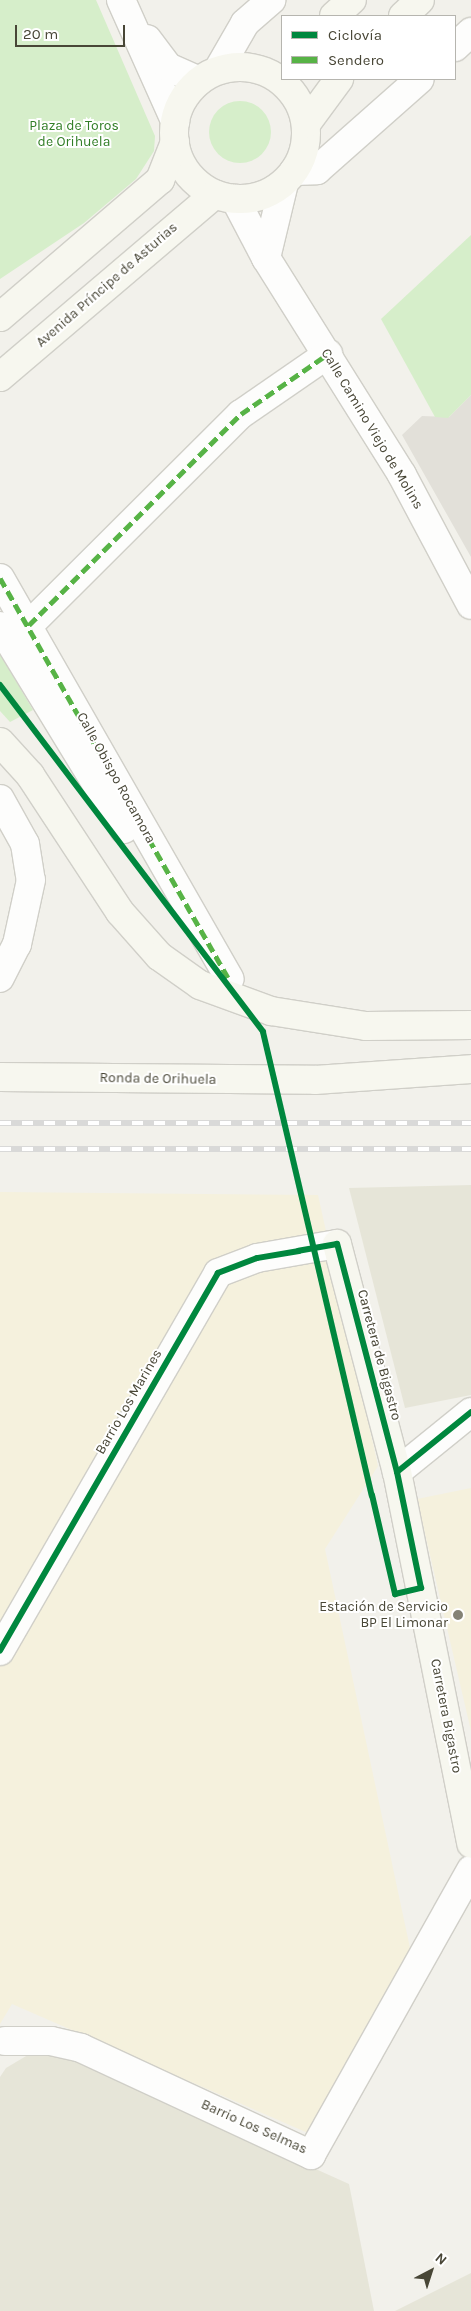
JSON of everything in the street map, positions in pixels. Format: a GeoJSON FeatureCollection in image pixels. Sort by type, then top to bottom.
{"type":"FeatureCollection","features":[{"type":"Feature","properties":{"kind":"street"},"geometry":{"type":"LineString","coordinates":[[0,317],[160,180],[175,132],[180,106],[208,75],[245,23],[271,0]]}},
{"type":"Feature","properties":{"kind":"street"},"geometry":{"type":"LineString","coordinates":[[335,15],[352,0]]}},
{"type":"Feature","properties":{"kind":"street"},"geometry":{"type":"LineString","coordinates":[[404,15],[420,0]]}},
{"type":"Feature","properties":{"kind":"street"},"geometry":{"type":"LineString","coordinates":[[124,5],[168,67],[208,75],[255,68],[281,57]]}},
{"type":"Feature","properties":{"kind":"street"},"geometry":{"type":"LineString","coordinates":[[124,5],[175,132],[188,173],[225,197],[255,197],[289,177],[317,170],[419,80]]}},
{"type":"Feature","properties":{"kind":"street"},"geometry":{"type":"LineString","coordinates":[[456,46],[471,32]]}},
{"type":"Feature","properties":{"kind":"street"},"geometry":{"type":"LineString","coordinates":[[255,68],[290,88],[306,124]]}},
{"type":"Feature","properties":{"kind":"street"},"geometry":{"type":"LineString","coordinates":[[266,258],[289,177],[302,157],[306,124],[338,80]]}},
{"type":"Feature","properties":{"kind":"street","name":"Calle Camino Viejo de Molins"},"geometry":{"type":"LineString","coordinates":[[225,197],[328,354],[402,475],[471,605]]}},
{"type":"Feature","properties":{"kind":"street","name":"Avenida Príncipe de Asturias"},"geometry":{"type":"LineString","coordinates":[[0,377],[225,197]]}},
{"type":"Feature","properties":{"kind":"street"},"geometry":{"type":"LineString","coordinates":[[30,625],[241,414],[328,354]]}},
{"type":"Feature","properties":{"kind":"street","name":"Calle Obispo Rocamora"},"geometry":{"type":"LineString","coordinates":[[0,578],[30,625],[230,979]]}},
{"type":"Feature","properties":{"kind":"street","name":"Calle Obispo Rocamora"},"geometry":{"type":"LineString","coordinates":[[0,626],[124,829]]}},
{"type":"Feature","properties":{"kind":"street"},"geometry":{"type":"LineString","coordinates":[[0,742],[30,775],[120,912],[159,956],[200,985],[271,1011],[366,1026],[471,1025]]}},
{"type":"Feature","properties":{"kind":"street"},"geometry":{"type":"LineString","coordinates":[[0,799],[25,844],[31,880],[17,944],[0,978]]}},
{"type":"Feature","properties":{"kind":"street","name":"Ronda de Orihuela"},"geometry":{"type":"LineString","coordinates":[[315,1080],[471,1051]]}},
{"type":"Feature","properties":{"kind":"street","name":"Ronda de Orihuela"},"geometry":{"type":"LineString","coordinates":[[0,1077],[315,1080],[471,1069]]}},
{"type":"Feature","properties":{"kind":"street","name":"Carretera de Bigastro"},"geometry":{"type":"LineString","coordinates":[[337,1244],[397,1472],[421,1588]]}},
{"type":"Feature","properties":{"kind":"street","name":"Barrio Los Marines"},"geometry":{"type":"LineString","coordinates":[[0,1651],[218,1273],[257,1258],[337,1244]]}},
{"type":"Feature","properties":{"kind":"street"},"geometry":{"type":"LineString","coordinates":[[397,1472],[471,1412]]}},
{"type":"Feature","properties":{"kind":"street","name":"Carretera Bigastro"},"geometry":{"type":"LineString","coordinates":[[421,1588],[471,1844]]}},
{"type":"Feature","properties":{"kind":"street","name":"Barrio Los Selmas"},"geometry":{"type":"LineString","coordinates":[[5,2042],[51,2041],[81,2048],[311,2154],[471,1870]]}},
{"type":"Feature","properties":{"kind":"path"},"geometry":{"type":"LineString","coordinates":[[23,714],[263,1032],[395,1594],[421,1588]]}},
{"type":"Feature","properties":{"kind":"shaded area"},"geometry":{"type":"Polygon","coordinates":[[[471,395],[471,557],[402,435],[422,416],[449,417],[471,395]]]}},
{"type":"Feature","properties":{"kind":"shaded area"},"geometry":{"type":"Polygon","coordinates":[[[471,1185],[471,1395],[405,1408],[349,1188],[471,1185]]]}},
{"type":"Feature","properties":{"kind":"shaded area"},"geometry":{"type":"Polygon","coordinates":[[[0,1192],[318,1195],[378,1466],[325,1549],[410,1948],[308,2133],[12,2004],[0,2024],[0,1192]]]}},
{"type":"Feature","properties":{"kind":"shaded area","name":"Estación de Servicio BP El Limonar"},"geometry":{"type":"Polygon","coordinates":[[[471,1488],[471,1731],[417,1499],[471,1488]]]}},
{"type":"Feature","properties":{"kind":"shaded area"},"geometry":{"type":"Polygon","coordinates":[[[43,2046],[349,2184],[374,2311],[0,2311],[0,2077],[6,2068],[43,2046]]]}},
{"type":"Feature","properties":{"kind":"shaded area"},"geometry":{"type":"Polygon","coordinates":[[[471,2273],[471,2311],[395,2311],[471,2273]]]}},
{"type":"Feature","properties":{"kind":"green space","name":"Plaza de Toros de Orihuela"},"geometry":{"type":"Polygon","coordinates":[[[0,0],[96,0],[155,136],[154,151],[136,179],[84,223],[0,279],[0,0]]]}},
{"type":"Feature","properties":{"kind":"green space"},"geometry":{"type":"Polygon","coordinates":[[[240,101],[252,103],[262,110],[269,120],[271,132],[269,144],[262,154],[252,161],[240,163],[228,161],[218,154],[211,144],[209,132],[211,120],[218,110],[228,103],[240,101]]]}},
{"type":"Feature","properties":{"kind":"green space"},"geometry":{"type":"Polygon","coordinates":[[[471,235],[471,395],[448,418],[435,417],[381,319],[471,235]]]}},
{"type":"Feature","properties":{"kind":"green space"},"geometry":{"type":"Polygon","coordinates":[[[0,654],[33,710],[10,722],[0,711],[0,654]]]}},
{"type":"Feature","properties":{"kind":"railway"},"geometry":{"type":"LineString","coordinates":[[0,1123],[471,1123]]}},
{"type":"Feature","properties":{"kind":"railway"},"geometry":{"type":"LineString","coordinates":[[0,1149],[471,1149]]}},
{"type":"Feature","properties":{"kind":"marked path"},"geometry":{"type":"LineString","coordinates":[[29,625],[241,414],[328,354]]}},
{"type":"Feature","properties":{"kind":"marked path"},"geometry":{"type":"LineString","coordinates":[[0,578],[228,977]]}},
{"type":"Feature","properties":{"kind":"cycle path"},"geometry":{"type":"LineString","coordinates":[[0,685],[263,1032],[372,1495],[395,1594],[421,1588],[397,1472],[337,1244],[299,1251],[257,1258],[218,1273],[0,1651]]}},
{"type":"Feature","properties":{"kind":"cycle path"},"geometry":{"type":"LineString","coordinates":[[397,1472],[471,1412]]}},
{"type":"Feature","properties":{"kind":"place","name":"Estación de Servicio BP El Limonar"},"geometry":{"type":"Point","coordinates":[458,1615]}}]}
